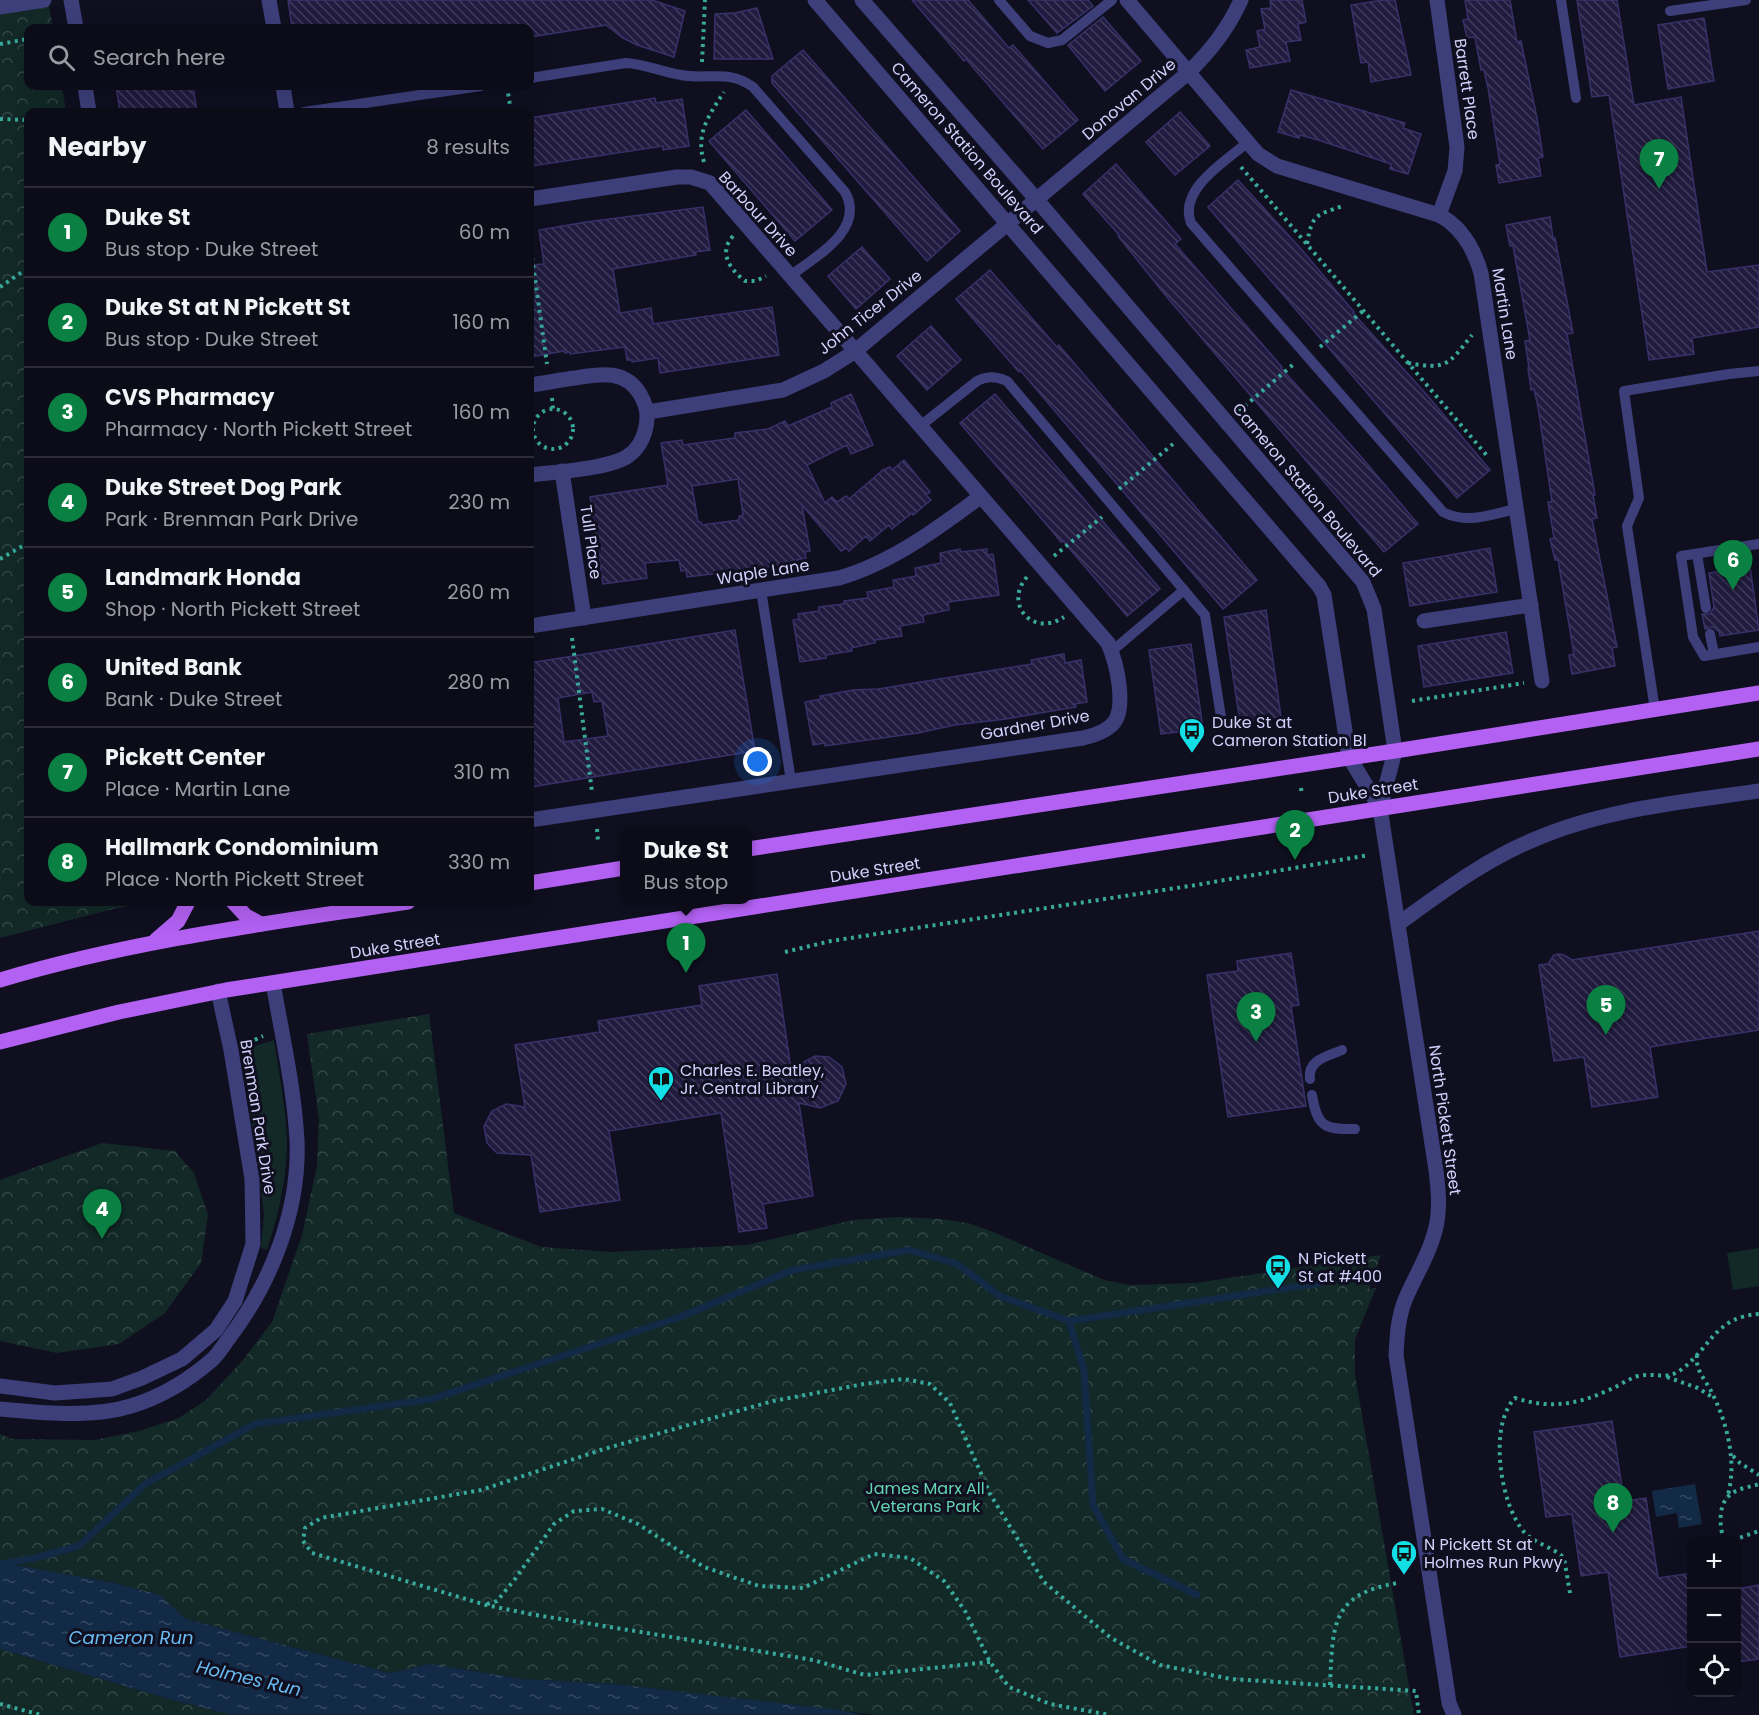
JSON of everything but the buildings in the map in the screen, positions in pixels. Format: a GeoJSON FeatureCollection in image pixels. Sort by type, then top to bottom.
{"type":"FeatureCollection","features":[{"type":"Feature","properties":{"kind":"main road"},"geometry":{"type":"LineString","coordinates":[[752,848],[1395,751],[1759,693]]}},
{"type":"Feature","properties":{"kind":"main road","name":"Duke Street"},"geometry":{"type":"LineString","coordinates":[[0,1042],[119,1012],[218,991],[1759,749]]}},
{"type":"Feature","properties":{"kind":"main road"},"geometry":{"type":"LineString","coordinates":[[534,882],[620,869]]}},
{"type":"Feature","properties":{"kind":"main road"},"geometry":{"type":"LineString","coordinates":[[155,942],[178,921],[186,906]]}},
{"type":"Feature","properties":{"kind":"main road"},"geometry":{"type":"LineString","coordinates":[[237,906],[246,916],[261,924]]}},
{"type":"Feature","properties":{"kind":"main road"},"geometry":{"type":"LineString","coordinates":[[0,971],[155,942],[381,906]]}},
{"type":"Feature","properties":{"kind":"main road"},"geometry":{"type":"LineString","coordinates":[[0,980],[113,950]]}},
{"type":"Feature","properties":{"kind":"street"},"geometry":{"type":"LineString","coordinates":[[0,7],[44,0]]}},
{"type":"Feature","properties":{"kind":"street"},"geometry":{"type":"LineString","coordinates":[[71,0],[75,24]]}},
{"type":"Feature","properties":{"kind":"street"},"geometry":{"type":"LineString","coordinates":[[269,0],[273,24]]}},
{"type":"Feature","properties":{"kind":"street","name":"Cameron Station Boulevard"},"geometry":{"type":"LineString","coordinates":[[815,0],[1319,586],[1324,595],[1349,757],[1380,808]]}},
{"type":"Feature","properties":{"kind":"street","name":"Cameron Station Boulevard"},"geometry":{"type":"LineString","coordinates":[[862,0],[1227,421],[1354,570],[1368,591],[1374,609],[1395,751],[1380,808]]}},
{"type":"Feature","properties":{"kind":"street","name":"Martin Lane"},"geometry":{"type":"LineString","coordinates":[[1127,0],[1258,154],[1277,166],[1439,216],[1456,227],[1468,242],[1481,273],[1542,681]]}},
{"type":"Feature","properties":{"kind":"street","name":"Donovan Drive"},"geometry":{"type":"LineString","coordinates":[[1023,211],[1189,72],[1210,51],[1225,31],[1241,0]]}},
{"type":"Feature","properties":{"kind":"street","name":"Barrett Place"},"geometry":{"type":"LineString","coordinates":[[1437,0],[1457,147],[1455,171],[1439,216]]}},
{"type":"Feature","properties":{"kind":"street"},"geometry":{"type":"LineString","coordinates":[[86,90],[88,108]]}},
{"type":"Feature","properties":{"kind":"street"},"geometry":{"type":"LineString","coordinates":[[284,90],[286,108]]}},
{"type":"Feature","properties":{"kind":"street","name":"Barbour Drive"},"geometry":{"type":"LineString","coordinates":[[534,199],[677,177],[691,177],[710,183],[854,352]]}},
{"type":"Feature","properties":{"kind":"street","name":"John Ticer Drive"},"geometry":{"type":"LineString","coordinates":[[648,412],[783,390],[824,371],[854,352],[1023,211]]}},
{"type":"Feature","properties":{"kind":"street","name":"Gardner Drive"},"geometry":{"type":"LineString","coordinates":[[534,819],[1083,738],[1112,726],[1120,710],[1118,670],[1112,651],[1102,636],[854,352]]}},
{"type":"Feature","properties":{"kind":"street"},"geometry":{"type":"LineString","coordinates":[[534,384],[602,374],[617,375],[626,379],[637,389],[648,412],[645,432],[629,456],[613,462],[534,474]]}},
{"type":"Feature","properties":{"kind":"street","name":"Tull Place"},"geometry":{"type":"LineString","coordinates":[[562,471],[577,619]]}},
{"type":"Feature","properties":{"kind":"street","name":"Waple Lane"},"geometry":{"type":"LineString","coordinates":[[534,625],[839,578],[862,570],[916,542],[980,496]]}},
{"type":"Feature","properties":{"kind":"street"},"geometry":{"type":"LineString","coordinates":[[1424,621],[1531,605]]}},
{"type":"Feature","properties":{"kind":"street"},"geometry":{"type":"LineString","coordinates":[[1398,924],[1470,873],[1534,839],[1601,817],[1759,791]]}},
{"type":"Feature","properties":{"kind":"street","name":"North Pickett Street"},"geometry":{"type":"LineString","coordinates":[[1380,808],[1439,1198],[1437,1223],[1431,1243],[1400,1319],[1395,1355],[1449,1703],[1454,1715]]}},
{"type":"Feature","properties":{"kind":"street","name":"Brenman Park Drive"},"geometry":{"type":"LineString","coordinates":[[0,1409],[74,1414],[127,1407],[145,1402],[182,1382],[215,1358],[247,1314],[269,1272],[287,1220],[295,1185],[297,1141],[295,1121],[273,983]]}},
{"type":"Feature","properties":{"kind":"street","name":"Brenman Park Drive"},"geometry":{"type":"LineString","coordinates":[[0,1386],[56,1392],[112,1389],[182,1359],[216,1330],[235,1301],[253,1244],[254,1215],[252,1179],[218,991]]}},
{"type":"Feature","properties":{"kind":"lane"},"geometry":{"type":"LineString","coordinates":[[999,0],[1030,36],[1048,43],[1062,40],[1112,0]]}},
{"type":"Feature","properties":{"kind":"lane"},"geometry":{"type":"LineString","coordinates":[[1561,0],[1576,98]]}},
{"type":"Feature","properties":{"kind":"lane"},"geometry":{"type":"LineString","coordinates":[[1670,11],[1746,0]]}},
{"type":"Feature","properties":{"kind":"lane"},"geometry":{"type":"LineString","coordinates":[[534,77],[626,63],[681,75],[734,77],[753,87],[848,198],[850,215],[838,239],[785,271]]}},
{"type":"Feature","properties":{"kind":"lane"},"geometry":{"type":"LineString","coordinates":[[331,108],[454,90]]}},
{"type":"Feature","properties":{"kind":"lane"},"geometry":{"type":"LineString","coordinates":[[1248,142],[1192,193],[1187,213],[1191,223],[1443,512],[1454,518],[1465,519],[1516,509]]}},
{"type":"Feature","properties":{"kind":"lane"},"geometry":{"type":"LineString","coordinates":[[1655,710],[1627,526],[1639,498],[1624,391],[1759,371]]}},
{"type":"Feature","properties":{"kind":"lane"},"geometry":{"type":"LineString","coordinates":[[920,427],[977,381],[996,376],[1007,381],[1205,615],[1221,717]]}},
{"type":"Feature","properties":{"kind":"lane"},"geometry":{"type":"LineString","coordinates":[[1759,544],[1681,556],[1694,637],[1704,656],[1759,646]]}},
{"type":"Feature","properties":{"kind":"lane"},"geometry":{"type":"LineString","coordinates":[[1697,554],[1706,608]]}},
{"type":"Feature","properties":{"kind":"lane"},"geometry":{"type":"LineString","coordinates":[[761,590],[791,781]]}},
{"type":"Feature","properties":{"kind":"lane"},"geometry":{"type":"LineString","coordinates":[[1112,651],[1184,590]]}},
{"type":"Feature","properties":{"kind":"lane"},"geometry":{"type":"LineString","coordinates":[[1710,634],[1714,654]]}},
{"type":"Feature","properties":{"kind":"lane"},"geometry":{"type":"LineString","coordinates":[[1310,1079],[1311,1068],[1316,1062],[1342,1050]]}},
{"type":"Feature","properties":{"kind":"lane"},"geometry":{"type":"LineString","coordinates":[[1312,1095],[1317,1116],[1322,1124],[1335,1130],[1355,1130]]}},
{"type":"Feature","properties":{"kind":"path"},"geometry":{"type":"LineString","coordinates":[[702,77],[705,0]]}},
{"type":"Feature","properties":{"kind":"path"},"geometry":{"type":"LineString","coordinates":[[0,44],[24,40]]}},
{"type":"Feature","properties":{"kind":"path"},"geometry":{"type":"LineString","coordinates":[[710,183],[701,150],[702,131],[708,117],[734,77]]}},
{"type":"Feature","properties":{"kind":"path"},"geometry":{"type":"LineString","coordinates":[[508,90],[510,108]]}},
{"type":"Feature","properties":{"kind":"path"},"geometry":{"type":"LineString","coordinates":[[0,119],[24,120]]}},
{"type":"Feature","properties":{"kind":"path"},"geometry":{"type":"LineString","coordinates":[[1232,156],[1490,459]]}},
{"type":"Feature","properties":{"kind":"path"},"geometry":{"type":"LineString","coordinates":[[1307,244],[1310,224],[1322,213],[1374,196]]}},
{"type":"Feature","properties":{"kind":"path"},"geometry":{"type":"LineString","coordinates":[[746,224],[728,241],[726,250],[726,258],[737,274],[745,281],[756,281],[785,271]]}},
{"type":"Feature","properties":{"kind":"path"},"geometry":{"type":"LineString","coordinates":[[0,288],[24,271]]}},
{"type":"Feature","properties":{"kind":"path"},"geometry":{"type":"LineString","coordinates":[[534,272],[553,409]]}},
{"type":"Feature","properties":{"kind":"path"},"geometry":{"type":"LineString","coordinates":[[1227,421],[1364,312]]}},
{"type":"Feature","properties":{"kind":"path"},"geometry":{"type":"LineString","coordinates":[[1408,363],[1432,367],[1446,364],[1488,315]]}},
{"type":"Feature","properties":{"kind":"path"},"geometry":{"type":"LineString","coordinates":[[553,409],[565,412],[574,427],[567,445],[558,449],[543,447],[534,435],[537,417],[553,409]]}},
{"type":"Feature","properties":{"kind":"path"},"geometry":{"type":"LineString","coordinates":[[1107,499],[1187,432]]}},
{"type":"Feature","properties":{"kind":"path"},"geometry":{"type":"LineString","coordinates":[[0,559],[24,545]]}},
{"type":"Feature","properties":{"kind":"path"},"geometry":{"type":"LineString","coordinates":[[577,619],[598,841]]}},
{"type":"Feature","properties":{"kind":"path"},"geometry":{"type":"LineString","coordinates":[[1412,701],[1542,681]]}},
{"type":"Feature","properties":{"kind":"path"},"geometry":{"type":"LineString","coordinates":[[1301,788],[1302,795]]}},
{"type":"Feature","properties":{"kind":"path"},"geometry":{"type":"LineString","coordinates":[[785,952],[831,941],[1196,885],[1387,852]]}},
{"type":"Feature","properties":{"kind":"path"},"geometry":{"type":"LineString","coordinates":[[242,1045],[274,1032]]}},
{"type":"Feature","properties":{"kind":"path"},"geometry":{"type":"LineString","coordinates":[[1666,1377],[1683,1369],[1719,1330],[1735,1320],[1759,1314]]}},
{"type":"Feature","properties":{"kind":"path"},"geometry":{"type":"LineString","coordinates":[[1698,1354],[1698,1368],[1714,1400],[1731,1454],[1732,1477],[1721,1520],[1723,1535]]}},
{"type":"Feature","properties":{"kind":"path"},"geometry":{"type":"LineString","coordinates":[[1570,1593],[1564,1558],[1524,1532],[1509,1502],[1503,1480],[1500,1438],[1503,1419],[1509,1404],[1515,1398],[1536,1404],[1571,1403],[1591,1397],[1635,1377],[1655,1375],[1698,1388],[1714,1400]]}},
{"type":"Feature","properties":{"kind":"path"},"geometry":{"type":"LineString","coordinates":[[990,1662],[865,1675],[813,1660],[530,1614],[486,1605],[312,1553],[303,1541],[305,1528],[321,1518],[481,1490],[604,1449],[773,1401],[904,1379],[930,1384],[950,1403],[990,1494],[1044,1582],[1110,1638],[1160,1665],[1231,1679],[1416,1691],[1419,1715]]}},
{"type":"Feature","properties":{"kind":"path"},"geometry":{"type":"LineString","coordinates":[[1731,1454],[1740,1463],[1759,1475]]}},
{"type":"Feature","properties":{"kind":"path"},"geometry":{"type":"LineString","coordinates":[[1727,1498],[1733,1492],[1759,1484]]}},
{"type":"Feature","properties":{"kind":"path"},"geometry":{"type":"LineString","coordinates":[[486,1605],[497,1600],[503,1593],[554,1524],[574,1511],[602,1509],[638,1524],[704,1566],[759,1586],[803,1588],[874,1554],[910,1558],[944,1581],[965,1611],[990,1662],[1009,1687],[1050,1704],[1110,1715]]}},
{"type":"Feature","properties":{"kind":"path"},"geometry":{"type":"LineString","coordinates":[[1741,1537],[1759,1531]]}},
{"type":"Feature","properties":{"kind":"path"},"geometry":{"type":"LineString","coordinates":[[1330,1685],[1332,1634],[1341,1613],[1358,1595],[1377,1586],[1398,1582]]}},
{"type":"Feature","properties":{"kind":"path"},"geometry":{"type":"LineString","coordinates":[[0,1704],[41,1715]]}},
{"type":"Feature","properties":{"kind":"green space"},"geometry":{"type":"Polygon","coordinates":[[[0,0],[48,0],[52,24],[24,24],[24,90],[63,90],[65,108],[24,108],[24,906],[129,906],[0,938],[0,0]]]}},
{"type":"Feature","properties":{"kind":"green space","name":"James Marx All Veterans Park"},"geometry":{"type":"Polygon","coordinates":[[[429,1014],[454,1213],[541,1247],[611,1252],[747,1245],[853,1220],[898,1217],[968,1223],[1104,1280],[1130,1285],[1195,1283],[1381,1255],[1369,1289],[1376,1288],[1355,1339],[1355,1375],[1414,1715],[875,1715],[614,1684],[522,1679],[430,1664],[390,1673],[186,1619],[160,1595],[114,1583],[0,1562],[0,1434],[12,1439],[95,1440],[139,1431],[179,1418],[206,1400],[243,1360],[272,1322],[302,1235],[317,1166],[319,1119],[307,1034],[429,1014]]]}},
{"type":"Feature","properties":{"kind":"green space"},"geometry":{"type":"Polygon","coordinates":[[[274,1040],[284,1106],[287,1146],[281,1199],[267,1250],[261,1248],[264,1214],[242,1050],[274,1040]]]}},
{"type":"Feature","properties":{"kind":"green space"},"geometry":{"type":"Polygon","coordinates":[[[102,1143],[175,1151],[194,1173],[208,1215],[201,1263],[165,1313],[119,1344],[57,1353],[0,1341],[0,1180],[102,1143]]]}},
{"type":"Feature","properties":{"kind":"green space"},"geometry":{"type":"Polygon","coordinates":[[[1759,1248],[1759,1286],[1733,1290],[1727,1253],[1759,1248]]]}},
{"type":"Feature","properties":{"kind":"green space"},"geometry":{"type":"Polygon","coordinates":[[[0,1649],[169,1699],[232,1715],[0,1715],[0,1649]]]}},
{"type":"Feature","properties":{"kind":"water"},"geometry":{"type":"Polygon","coordinates":[[[1695,1484],[1702,1524],[1679,1528],[1677,1513],[1656,1517],[1652,1491],[1695,1484]]]}},
{"type":"Feature","properties":{"kind":"water","name":"Cameron Run"},"geometry":{"type":"Polygon","coordinates":[[[0,1562],[114,1583],[160,1595],[186,1619],[390,1673],[430,1664],[522,1679],[614,1684],[839,1710],[863,1715],[232,1715],[169,1699],[0,1649],[0,1562]]]}},
{"type":"Feature","properties":{"kind":"waterway"},"geometry":{"type":"LineString","coordinates":[[0,1564],[35,1558],[79,1546],[145,1484],[255,1424],[432,1399],[680,1317],[793,1270],[909,1250],[957,1264],[1000,1296],[1069,1321],[1321,1283]]}},
{"type":"Feature","properties":{"kind":"waterway"},"geometry":{"type":"LineString","coordinates":[[1069,1321],[1084,1370],[1093,1505],[1123,1559],[1197,1595]]}},
{"type":"Feature","properties":{"kind":"place","name":"Pickett Center"},"geometry":{"type":"Point","coordinates":[1659,189]}},
{"type":"Feature","properties":{"kind":"place","name":"United Bank"},"geometry":{"type":"Point","coordinates":[1733,590]}},
{"type":"Feature","properties":{"kind":"place","name":"Duke St at Cameron Station Bl"},"geometry":{"type":"Point","coordinates":[1192,754]}},
{"type":"Feature","properties":{"kind":"place","name":"Duke St at N Pickett St"},"geometry":{"type":"Point","coordinates":[1295,860]}},
{"type":"Feature","properties":{"kind":"place","name":"Duke St"},"geometry":{"type":"Point","coordinates":[686,973]}},
{"type":"Feature","properties":{"kind":"place","name":"Landmark Honda"},"geometry":{"type":"Point","coordinates":[1606,1035]}},
{"type":"Feature","properties":{"kind":"place","name":"CVS Pharmacy"},"geometry":{"type":"Point","coordinates":[1256,1042]}},
{"type":"Feature","properties":{"kind":"place","name":"Charles E. Beatley, Jr. Central Library"},"geometry":{"type":"Point","coordinates":[661,1102]}},
{"type":"Feature","properties":{"kind":"place","name":"Duke Street Dog Park"},"geometry":{"type":"Point","coordinates":[102,1239]}},
{"type":"Feature","properties":{"kind":"place","name":"N Pickett St at #400"},"geometry":{"type":"Point","coordinates":[1278,1290]}},
{"type":"Feature","properties":{"kind":"place","name":"Hallmark Condominium"},"geometry":{"type":"Point","coordinates":[1613,1533]}},
{"type":"Feature","properties":{"kind":"place","name":"N Pickett St at Holmes Run Pkwy"},"geometry":{"type":"Point","coordinates":[1404,1576]}},
{"type":"Feature","properties":{"kind":"water label","name":"Holmes Run"},"geometry":{"type":"Point","coordinates":[249,1678]}}]}
